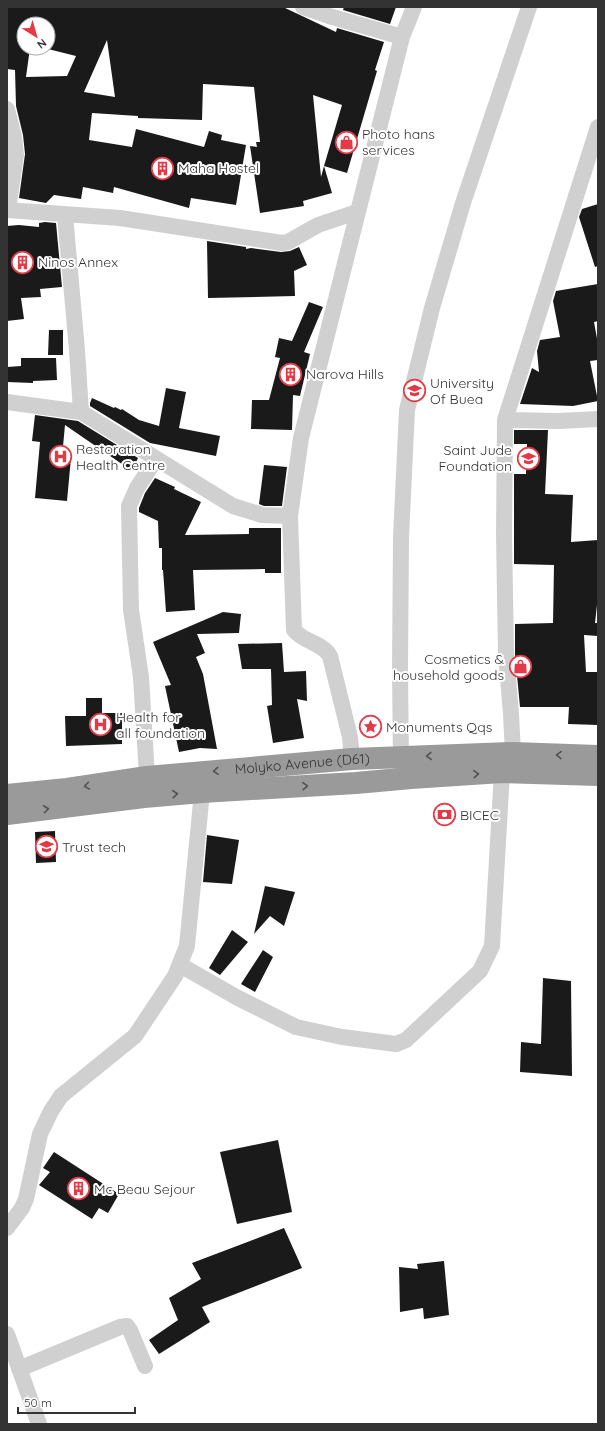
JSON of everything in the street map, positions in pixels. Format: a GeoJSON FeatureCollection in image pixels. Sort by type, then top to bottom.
{"type":"FeatureCollection","features":[{"type":"Feature","properties":{"kind":"highway","name":"Molyko Avenue (D61)"},"geometry":{"type":"LineString","coordinates":[[7,795],[67,789],[147,777],[352,759],[513,753],[598,756]]}},
{"type":"Feature","properties":{"kind":"highway","name":"Molyko Avenue (D61)"},"geometry":{"type":"LineString","coordinates":[[7,814],[144,797],[202,792],[356,783],[502,772],[598,775]]}},
{"type":"Feature","properties":{"kind":"street"},"geometry":{"type":"LineString","coordinates":[[303,7],[402,37]]}},
{"type":"Feature","properties":{"kind":"street"},"geometry":{"type":"LineString","coordinates":[[352,759],[350,737],[330,656],[326,650],[298,635],[294,630],[290,516],[301,438],[402,37],[414,7]]}},
{"type":"Feature","properties":{"kind":"street"},"geometry":{"type":"LineString","coordinates":[[402,779],[400,757],[401,537],[407,410],[432,308],[463,203],[529,7]]}},
{"type":"Feature","properties":{"kind":"street"},"geometry":{"type":"LineString","coordinates":[[7,109],[14,137],[16,155],[7,210],[120,218],[282,243],[288,242],[318,225],[357,212]]}},
{"type":"Feature","properties":{"kind":"street"},"geometry":{"type":"LineString","coordinates":[[513,753],[506,646],[504,528],[505,420],[598,127]]}},
{"type":"Feature","properties":{"kind":"street"},"geometry":{"type":"LineString","coordinates":[[65,215],[78,350],[81,412]]}},
{"type":"Feature","properties":{"kind":"street"},"geometry":{"type":"LineString","coordinates":[[7,402],[81,412],[233,506],[262,515],[290,516]]}},
{"type":"Feature","properties":{"kind":"street"},"geometry":{"type":"LineString","coordinates":[[505,420],[559,421],[598,419]]}},
{"type":"Feature","properties":{"kind":"street"},"geometry":{"type":"LineString","coordinates":[[147,777],[141,677],[132,610],[129,506],[137,488],[156,458]]}},
{"type":"Feature","properties":{"kind":"street"},"geometry":{"type":"LineString","coordinates":[[180,965],[238,998],[296,1028],[342,1037],[396,1044],[406,1040],[480,971],[492,946],[502,772]]}},
{"type":"Feature","properties":{"kind":"street"},"geometry":{"type":"LineString","coordinates":[[7,1228],[22,1208],[26,1199],[40,1134],[51,1111],[61,1096],[134,1036],[175,976],[180,965],[187,946],[202,792]]}},
{"type":"Feature","properties":{"kind":"street"},"geometry":{"type":"LineString","coordinates":[[19,1369],[120,1327],[127,1326],[145,1366]]}},
{"type":"Feature","properties":{"kind":"street"},"geometry":{"type":"LineString","coordinates":[[7,1334],[39,1424]]}},
{"type":"Feature","properties":{"kind":"building"},"geometry":{"type":"Polygon","coordinates":[[[7,7],[283,7],[336,32],[337,28],[384,42],[347,173],[324,166],[332,193],[303,201],[304,206],[260,213],[250,146],[257,147],[256,142],[260,142],[254,87],[203,84],[202,120],[138,118],[138,116],[92,113],[89,140],[132,147],[136,129],[204,147],[209,131],[222,135],[221,140],[246,145],[236,205],[191,198],[189,208],[114,187],[113,193],[83,187],[81,199],[54,195],[46,203],[19,198],[25,154],[23,135],[16,106],[15,70],[7,69],[7,7]],[[107,40],[84,92],[115,97],[107,40]],[[313,95],[321,177],[342,105],[313,95]]]}},
{"type":"Feature","properties":{"kind":"building"},"geometry":{"type":"Polygon","coordinates":[[[344,7],[396,7],[390,24],[343,10],[344,7]]]}},
{"type":"Feature","properties":{"kind":"building"},"geometry":{"type":"Polygon","coordinates":[[[598,204],[598,266],[595,267],[579,217],[582,209],[598,204]]]}},
{"type":"Feature","properties":{"kind":"building"},"geometry":{"type":"Polygon","coordinates":[[[39,223],[56,223],[62,287],[40,289],[41,297],[21,298],[24,319],[7,321],[7,226],[19,225],[39,227],[39,223]]]}},
{"type":"Feature","properties":{"kind":"building"},"geometry":{"type":"Polygon","coordinates":[[[207,241],[246,247],[246,249],[251,248],[281,252],[290,251],[299,247],[307,265],[294,271],[295,296],[208,298],[207,241]]]}},
{"type":"Feature","properties":{"kind":"building"},"geometry":{"type":"Polygon","coordinates":[[[598,284],[598,321],[594,322],[598,344],[598,360],[590,361],[598,401],[573,406],[520,404],[532,368],[539,372],[537,351],[540,340],[560,337],[553,301],[556,291],[598,284]]]}},
{"type":"Feature","properties":{"kind":"building"},"geometry":{"type":"Polygon","coordinates":[[[309,302],[323,307],[304,352],[310,354],[300,396],[293,395],[292,430],[251,429],[252,400],[269,400],[280,358],[275,357],[279,338],[292,341],[309,302]]]}},
{"type":"Feature","properties":{"kind":"building"},"geometry":{"type":"Polygon","coordinates":[[[49,330],[63,330],[63,355],[48,355],[49,330]]]}},
{"type":"Feature","properties":{"kind":"building"},"geometry":{"type":"Polygon","coordinates":[[[21,358],[56,358],[57,380],[33,381],[33,383],[7,382],[7,367],[21,366],[21,358]]]}},
{"type":"Feature","properties":{"kind":"building"},"geometry":{"type":"Polygon","coordinates":[[[166,388],[186,392],[179,428],[220,436],[216,456],[150,443],[90,406],[92,398],[114,408],[122,409],[139,420],[159,426],[166,388]]]}},
{"type":"Feature","properties":{"kind":"building"},"geometry":{"type":"Polygon","coordinates":[[[35,415],[78,421],[138,458],[132,471],[65,425],[62,457],[71,458],[67,501],[35,498],[40,442],[32,441],[35,415]]]}},
{"type":"Feature","properties":{"kind":"building"},"geometry":{"type":"Polygon","coordinates":[[[514,430],[548,430],[545,494],[573,495],[571,542],[598,540],[598,596],[595,623],[598,623],[598,636],[584,635],[586,672],[598,672],[598,725],[568,724],[569,707],[520,707],[515,654],[515,624],[553,623],[554,565],[514,564],[514,474],[526,474],[527,444],[514,444],[514,430]]]}},
{"type":"Feature","properties":{"kind":"building"},"geometry":{"type":"Polygon","coordinates":[[[264,465],[287,467],[282,506],[264,506],[259,504],[264,465]]]}},
{"type":"Feature","properties":{"kind":"building"},"geometry":{"type":"Polygon","coordinates":[[[155,478],[175,487],[174,489],[201,502],[185,535],[249,534],[249,528],[281,528],[281,573],[265,573],[265,569],[193,570],[195,610],[166,612],[162,570],[162,548],[159,548],[158,521],[139,512],[139,508],[145,493],[155,478]]]}},
{"type":"Feature","properties":{"kind":"building"},"geometry":{"type":"Polygon","coordinates":[[[223,612],[241,614],[239,633],[197,634],[205,653],[196,657],[203,674],[217,749],[200,748],[179,752],[165,686],[171,685],[153,642],[223,612]]]}},
{"type":"Feature","properties":{"kind":"building"},"geometry":{"type":"Polygon","coordinates":[[[282,643],[284,672],[306,671],[307,701],[297,699],[304,738],[273,743],[267,706],[272,705],[271,669],[242,669],[238,644],[282,643]]]}},
{"type":"Feature","properties":{"kind":"building"},"geometry":{"type":"Polygon","coordinates":[[[86,698],[102,698],[102,713],[122,713],[122,744],[66,746],[65,716],[86,716],[86,698]]]}},
{"type":"Feature","properties":{"kind":"building","name":"Trust tech"},"geometry":{"type":"Polygon","coordinates":[[[55,831],[56,862],[36,863],[35,832],[55,831]]]}},
{"type":"Feature","properties":{"kind":"building"},"geometry":{"type":"Polygon","coordinates":[[[207,835],[239,840],[232,884],[203,882],[207,835]]]}},
{"type":"Feature","properties":{"kind":"building"},"geometry":{"type":"Polygon","coordinates":[[[265,886],[295,892],[284,926],[270,916],[254,934],[265,886]]]}},
{"type":"Feature","properties":{"kind":"building"},"geometry":{"type":"Polygon","coordinates":[[[232,930],[248,942],[220,975],[209,968],[232,930]]]}},
{"type":"Feature","properties":{"kind":"building"},"geometry":{"type":"Polygon","coordinates":[[[263,950],[273,957],[255,992],[241,984],[263,950]]]}},
{"type":"Feature","properties":{"kind":"building"},"geometry":{"type":"Polygon","coordinates":[[[543,978],[571,981],[572,1076],[520,1072],[521,1042],[541,1044],[543,978]]]}},
{"type":"Feature","properties":{"kind":"building"},"geometry":{"type":"Polygon","coordinates":[[[278,1140],[292,1212],[237,1224],[220,1152],[278,1140]]]}},
{"type":"Feature","properties":{"kind":"building","name":"Mc Beau Sejour"},"geometry":{"type":"Polygon","coordinates":[[[54,1152],[119,1194],[108,1213],[99,1208],[92,1219],[39,1185],[50,1172],[43,1168],[54,1152]]]}},
{"type":"Feature","properties":{"kind":"building"},"geometry":{"type":"Polygon","coordinates":[[[284,1228],[302,1268],[202,1307],[210,1322],[159,1354],[149,1340],[178,1320],[169,1298],[201,1279],[192,1263],[284,1228]]]}},
{"type":"Feature","properties":{"kind":"building"},"geometry":{"type":"Polygon","coordinates":[[[444,1261],[449,1315],[424,1319],[423,1308],[400,1312],[399,1267],[418,1269],[417,1264],[444,1261]]]}},
{"type":"Feature","properties":{"kind":"place","name":"Photo hans services"},"geometry":{"type":"Point","coordinates":[347,142]}},
{"type":"Feature","properties":{"kind":"place","name":"Maha Hostel"},"geometry":{"type":"Point","coordinates":[162,168]}},
{"type":"Feature","properties":{"kind":"place","name":"Ninos Annex"},"geometry":{"type":"Point","coordinates":[23,262]}},
{"type":"Feature","properties":{"kind":"place","name":"Narova Hills"},"geometry":{"type":"Point","coordinates":[291,374]}},
{"type":"Feature","properties":{"kind":"place","name":"University Of Buea"},"geometry":{"type":"Point","coordinates":[414,391]}},
{"type":"Feature","properties":{"kind":"place","name":"Restoration Health Centre"},"geometry":{"type":"Point","coordinates":[61,457]}},
{"type":"Feature","properties":{"kind":"place","name":"Saint Jude Foundation"},"geometry":{"type":"Point","coordinates":[528,458]}},
{"type":"Feature","properties":{"kind":"place","name":"Cosmetics & household goods"},"geometry":{"type":"Point","coordinates":[520,667]}},
{"type":"Feature","properties":{"kind":"place","name":"Health for all foundation"},"geometry":{"type":"Point","coordinates":[100,725]}},
{"type":"Feature","properties":{"kind":"place","name":"Monuments Qqs"},"geometry":{"type":"Point","coordinates":[370,727]}},
{"type":"Feature","properties":{"kind":"place","name":"BICEC"},"geometry":{"type":"Point","coordinates":[444,815]}},
{"type":"Feature","properties":{"kind":"place","name":"Trust tech"},"geometry":{"type":"Point","coordinates":[46,847]}},
{"type":"Feature","properties":{"kind":"place","name":"Mc Beau Sejour"},"geometry":{"type":"Point","coordinates":[79,1189]}}]}
